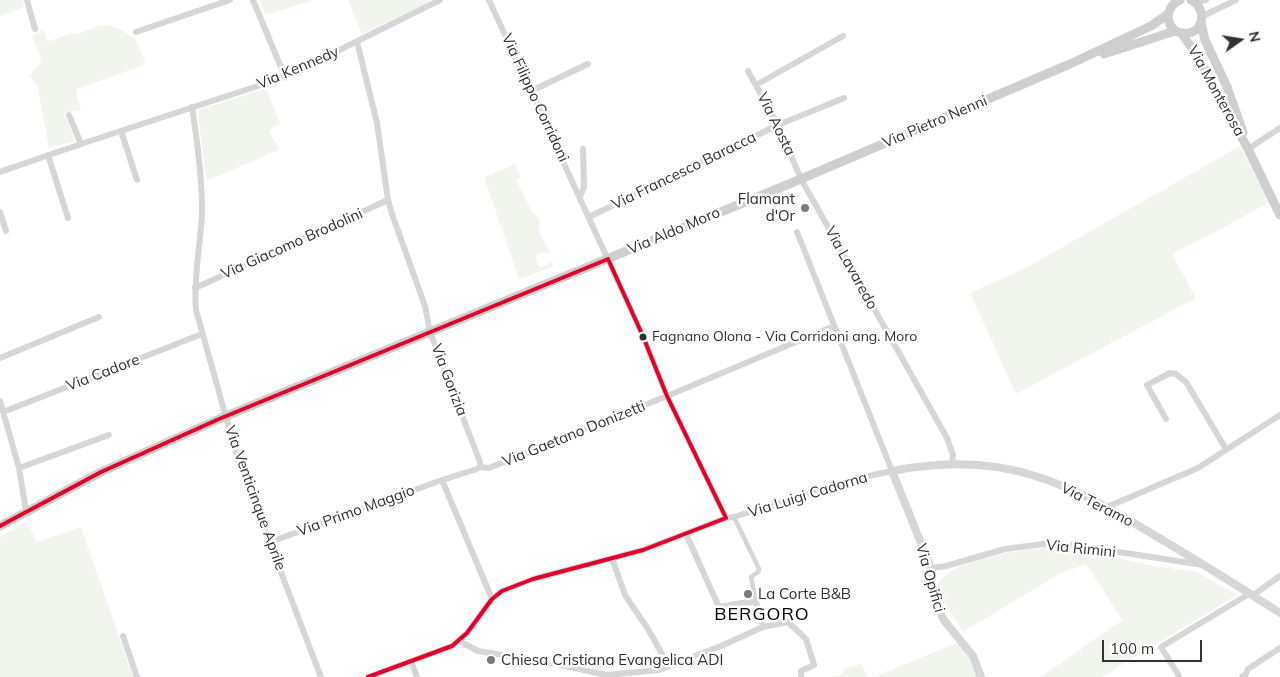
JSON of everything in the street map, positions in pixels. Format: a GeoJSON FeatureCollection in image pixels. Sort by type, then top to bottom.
{"type":"FeatureCollection","features":[{"type":"Feature","properties":{"kind":"main road","name":"Via Pietro Nenni"},"geometry":{"type":"LineString","coordinates":[[801,179],[1070,64],[1152,26],[1170,6],[1180,0]]}},
{"type":"Feature","properties":{"kind":"main road","name":"Via Monterosa"},"geometry":{"type":"LineString","coordinates":[[1193,1],[1201,8],[1205,40],[1227,86],[1248,148]]}},
{"type":"Feature","properties":{"kind":"main road","name":"Via Monterosa"},"geometry":{"type":"LineString","coordinates":[[1170,6],[1168,20],[1198,57],[1248,148],[1280,215]]}},
{"type":"Feature","properties":{"kind":"main road","name":"Via Pietro Nenni"},"geometry":{"type":"LineString","coordinates":[[1070,64],[1179,32],[1191,33],[1198,29],[1202,20]]}},
{"type":"Feature","properties":{"kind":"main road","name":"Via Aldo Moro"},"geometry":{"type":"LineString","coordinates":[[0,526],[101,472],[226,417],[801,179]]}},
{"type":"Feature","properties":{"kind":"street"},"geometry":{"type":"LineString","coordinates":[[27,0],[35,29]]}},
{"type":"Feature","properties":{"kind":"street"},"geometry":{"type":"LineString","coordinates":[[136,32],[230,0]]}},
{"type":"Feature","properties":{"kind":"street"},"geometry":{"type":"LineString","coordinates":[[253,0],[285,77]]}},
{"type":"Feature","properties":{"kind":"street","name":"Via Kennedy"},"geometry":{"type":"LineString","coordinates":[[0,172],[285,77],[440,0]]}},
{"type":"Feature","properties":{"kind":"street","name":"Via Filippo Corridoni"},"geometry":{"type":"LineString","coordinates":[[489,0],[642,334],[667,396],[726,518]]}},
{"type":"Feature","properties":{"kind":"street"},"geometry":{"type":"LineString","coordinates":[[1193,1],[1206,0]]}},
{"type":"Feature","properties":{"kind":"street"},"geometry":{"type":"LineString","coordinates":[[1202,20],[1236,0]]}},
{"type":"Feature","properties":{"kind":"street"},"geometry":{"type":"LineString","coordinates":[[756,85],[843,36]]}},
{"type":"Feature","properties":{"kind":"street","name":"Via Gorizia"},"geometry":{"type":"LineString","coordinates":[[357,42],[377,123],[388,200],[425,306],[430,332],[480,462],[480,467]]}},
{"type":"Feature","properties":{"kind":"street"},"geometry":{"type":"LineString","coordinates":[[531,91],[588,64]]}},
{"type":"Feature","properties":{"kind":"street","name":"Via Aosta"},"geometry":{"type":"LineString","coordinates":[[748,71],[778,125],[801,179]]}},
{"type":"Feature","properties":{"kind":"street","name":"Via Francesco Baracca"},"geometry":{"type":"LineString","coordinates":[[589,217],[778,125],[844,98]]}},
{"type":"Feature","properties":{"kind":"street","name":"Via Venticinque Aprile"},"geometry":{"type":"LineString","coordinates":[[192,107],[202,211],[195,288],[196,310],[244,478],[320,677]]}},
{"type":"Feature","properties":{"kind":"street"},"geometry":{"type":"LineString","coordinates":[[69,115],[81,144]]}},
{"type":"Feature","properties":{"kind":"street"},"geometry":{"type":"LineString","coordinates":[[1248,148],[1280,128]]}},
{"type":"Feature","properties":{"kind":"street"},"geometry":{"type":"LineString","coordinates":[[121,131],[137,180]]}},
{"type":"Feature","properties":{"kind":"street","name":"Via Filippo Corridoni"},"geometry":{"type":"LineString","coordinates":[[580,197],[584,187],[583,149]]}},
{"type":"Feature","properties":{"kind":"street"},"geometry":{"type":"LineString","coordinates":[[48,155],[68,218]]}},
{"type":"Feature","properties":{"kind":"street","name":"Via Lavaredo"},"geometry":{"type":"LineString","coordinates":[[801,179],[947,438],[953,455],[952,464]]}},
{"type":"Feature","properties":{"kind":"street","name":"Via Giacomo Brodolini"},"geometry":{"type":"LineString","coordinates":[[195,288],[388,200]]}},
{"type":"Feature","properties":{"kind":"street"},"geometry":{"type":"LineString","coordinates":[[0,212],[6,231]]}},
{"type":"Feature","properties":{"kind":"street"},"geometry":{"type":"LineString","coordinates":[[797,232],[892,471]]}},
{"type":"Feature","properties":{"kind":"street"},"geometry":{"type":"LineString","coordinates":[[0,358],[99,317]]}},
{"type":"Feature","properties":{"kind":"street","name":"Via Gaetano Donizetti"},"geometry":{"type":"LineString","coordinates":[[480,467],[490,468],[834,326]]}},
{"type":"Feature","properties":{"kind":"street","name":"Via Cadore"},"geometry":{"type":"LineString","coordinates":[[3,412],[202,334]]}},
{"type":"Feature","properties":{"kind":"street"},"geometry":{"type":"LineString","coordinates":[[1166,419],[1147,385],[1170,373],[1176,374],[1186,382],[1226,450]]}},
{"type":"Feature","properties":{"kind":"street"},"geometry":{"type":"LineString","coordinates":[[0,401],[19,468],[26,511]]}},
{"type":"Feature","properties":{"kind":"street"},"geometry":{"type":"LineString","coordinates":[[1107,507],[1198,468],[1280,415]]}},
{"type":"Feature","properties":{"kind":"street"},"geometry":{"type":"LineString","coordinates":[[19,468],[109,435]]}},
{"type":"Feature","properties":{"kind":"street","name":"Via Teramo"},"geometry":{"type":"LineString","coordinates":[[892,471],[930,465],[952,464],[975,465],[1034,475],[1077,491],[1107,507],[1280,613]]}},
{"type":"Feature","properties":{"kind":"street"},"geometry":{"type":"LineString","coordinates":[[480,467],[442,480],[492,599]]}},
{"type":"Feature","properties":{"kind":"street","name":"Via Luigi Cadorna"},"geometry":{"type":"LineString","coordinates":[[459,641],[492,599],[502,591],[533,578],[643,550],[726,518],[850,480],[892,471]]}},
{"type":"Feature","properties":{"kind":"street","name":"Via Opifici"},"geometry":{"type":"LineString","coordinates":[[892,471],[931,568],[931,587],[942,619],[973,656],[981,677]]}},
{"type":"Feature","properties":{"kind":"street","name":"Via Primo Maggio"},"geometry":{"type":"LineString","coordinates":[[270,542],[442,480]]}},
{"type":"Feature","properties":{"kind":"street"},"geometry":{"type":"LineString","coordinates":[[734,517],[759,569],[751,577],[763,628]]}},
{"type":"Feature","properties":{"kind":"street"},"geometry":{"type":"LineString","coordinates":[[686,534],[719,608],[756,602]]}},
{"type":"Feature","properties":{"kind":"street","name":"Via Rimini"},"geometry":{"type":"LineString","coordinates":[[931,568],[946,566],[1005,549],[1043,544],[1073,545],[1204,565]]}},
{"type":"Feature","properties":{"kind":"street"},"geometry":{"type":"LineString","coordinates":[[612,558],[625,595],[648,629],[668,665]]}},
{"type":"Feature","properties":{"kind":"street"},"geometry":{"type":"LineString","coordinates":[[1179,676],[1161,647],[1280,576]]}},
{"type":"Feature","properties":{"kind":"street"},"geometry":{"type":"LineString","coordinates":[[368,677],[445,649],[459,641],[478,651],[552,663],[606,675],[659,670],[763,628],[788,622],[806,639],[814,665],[801,672],[801,677]]}},
{"type":"Feature","properties":{"kind":"street"},"geometry":{"type":"LineString","coordinates":[[124,636],[137,677]]}},
{"type":"Feature","properties":{"kind":"street"},"geometry":{"type":"LineString","coordinates":[[1242,677],[1248,669],[1280,648]]}},
{"type":"Feature","properties":{"kind":"street"},"geometry":{"type":"LineString","coordinates":[[411,661],[417,677]]}},
{"type":"Feature","properties":{"kind":"shaded area"},"geometry":{"type":"Polygon","coordinates":[[[0,0],[22,0],[24,7],[0,16],[0,0]]]}},
{"type":"Feature","properties":{"kind":"shaded area"},"geometry":{"type":"Polygon","coordinates":[[[260,0],[314,0],[265,15],[260,0]]]}},
{"type":"Feature","properties":{"kind":"shaded area"},"geometry":{"type":"Polygon","coordinates":[[[348,0],[428,0],[429,2],[362,34],[348,0]]]}},
{"type":"Feature","properties":{"kind":"shaded area"},"geometry":{"type":"Polygon","coordinates":[[[107,25],[115,27],[135,38],[145,62],[144,65],[77,89],[81,110],[64,113],[75,141],[49,148],[38,88],[29,75],[42,62],[32,36],[43,30],[47,41],[51,41],[68,34],[80,33],[98,26],[107,25]]]}},
{"type":"Feature","properties":{"kind":"shaded area"},"geometry":{"type":"Polygon","coordinates":[[[266,88],[280,124],[269,130],[279,150],[208,180],[198,114],[199,110],[266,88]]]}},
{"type":"Feature","properties":{"kind":"shaded area"},"geometry":{"type":"Polygon","coordinates":[[[1240,146],[1269,202],[1172,254],[1196,298],[1016,394],[970,293],[1026,268],[1240,146]]]}},
{"type":"Feature","properties":{"kind":"shaded area"},"geometry":{"type":"Polygon","coordinates":[[[515,164],[521,177],[516,180],[532,212],[538,216],[540,223],[538,229],[550,253],[540,253],[536,256],[537,264],[541,267],[546,266],[552,261],[553,267],[519,279],[484,177],[515,164]]]}},
{"type":"Feature","properties":{"kind":"shaded area"},"geometry":{"type":"Polygon","coordinates":[[[27,522],[37,542],[81,527],[133,677],[0,677],[0,537],[27,522]]]}},
{"type":"Feature","properties":{"kind":"shaded area"},"geometry":{"type":"Polygon","coordinates":[[[1043,548],[1076,549],[1154,566],[1197,572],[1237,595],[1102,677],[1041,677],[1113,626],[1123,621],[1086,564],[1059,574],[963,632],[937,591],[937,584],[948,573],[968,563],[1007,553],[1043,548]]]}},
{"type":"Feature","properties":{"kind":"shaded area"},"geometry":{"type":"Polygon","coordinates":[[[960,642],[977,677],[873,677],[960,642]]]}},
{"type":"Feature","properties":{"kind":"shaded area"},"geometry":{"type":"Polygon","coordinates":[[[861,664],[868,677],[831,677],[843,674],[843,669],[861,664]]]}},
{"type":"Feature","properties":{"kind":"transit line"},"geometry":{"type":"LineString","coordinates":[[0,526],[101,472],[219,419],[608,259],[642,334],[667,396],[726,518]]}},
{"type":"Feature","properties":{"kind":"transit line"},"geometry":{"type":"LineString","coordinates":[[368,677],[452,646],[467,633],[492,599],[502,591],[533,579],[643,550],[726,518]]}},
{"type":"Feature","properties":{"kind":"place","name":"Flamant d'Or"},"geometry":{"type":"Point","coordinates":[805,208]}},
{"type":"Feature","properties":{"kind":"place","name":"Fagnano Olona - Via Corridoni ang. Moro"},"geometry":{"type":"Point","coordinates":[643,337]}},
{"type":"Feature","properties":{"kind":"place","name":"La Corte B&B"},"geometry":{"type":"Point","coordinates":[748,594]}},
{"type":"Feature","properties":{"kind":"place","name":"Chiesa Cristiana Evangelica ADI"},"geometry":{"type":"Point","coordinates":[491,660]}},
{"type":"Feature","properties":{"kind":"district","name":"BERGORO"},"geometry":{"type":"Point","coordinates":[762,615]}}]}
